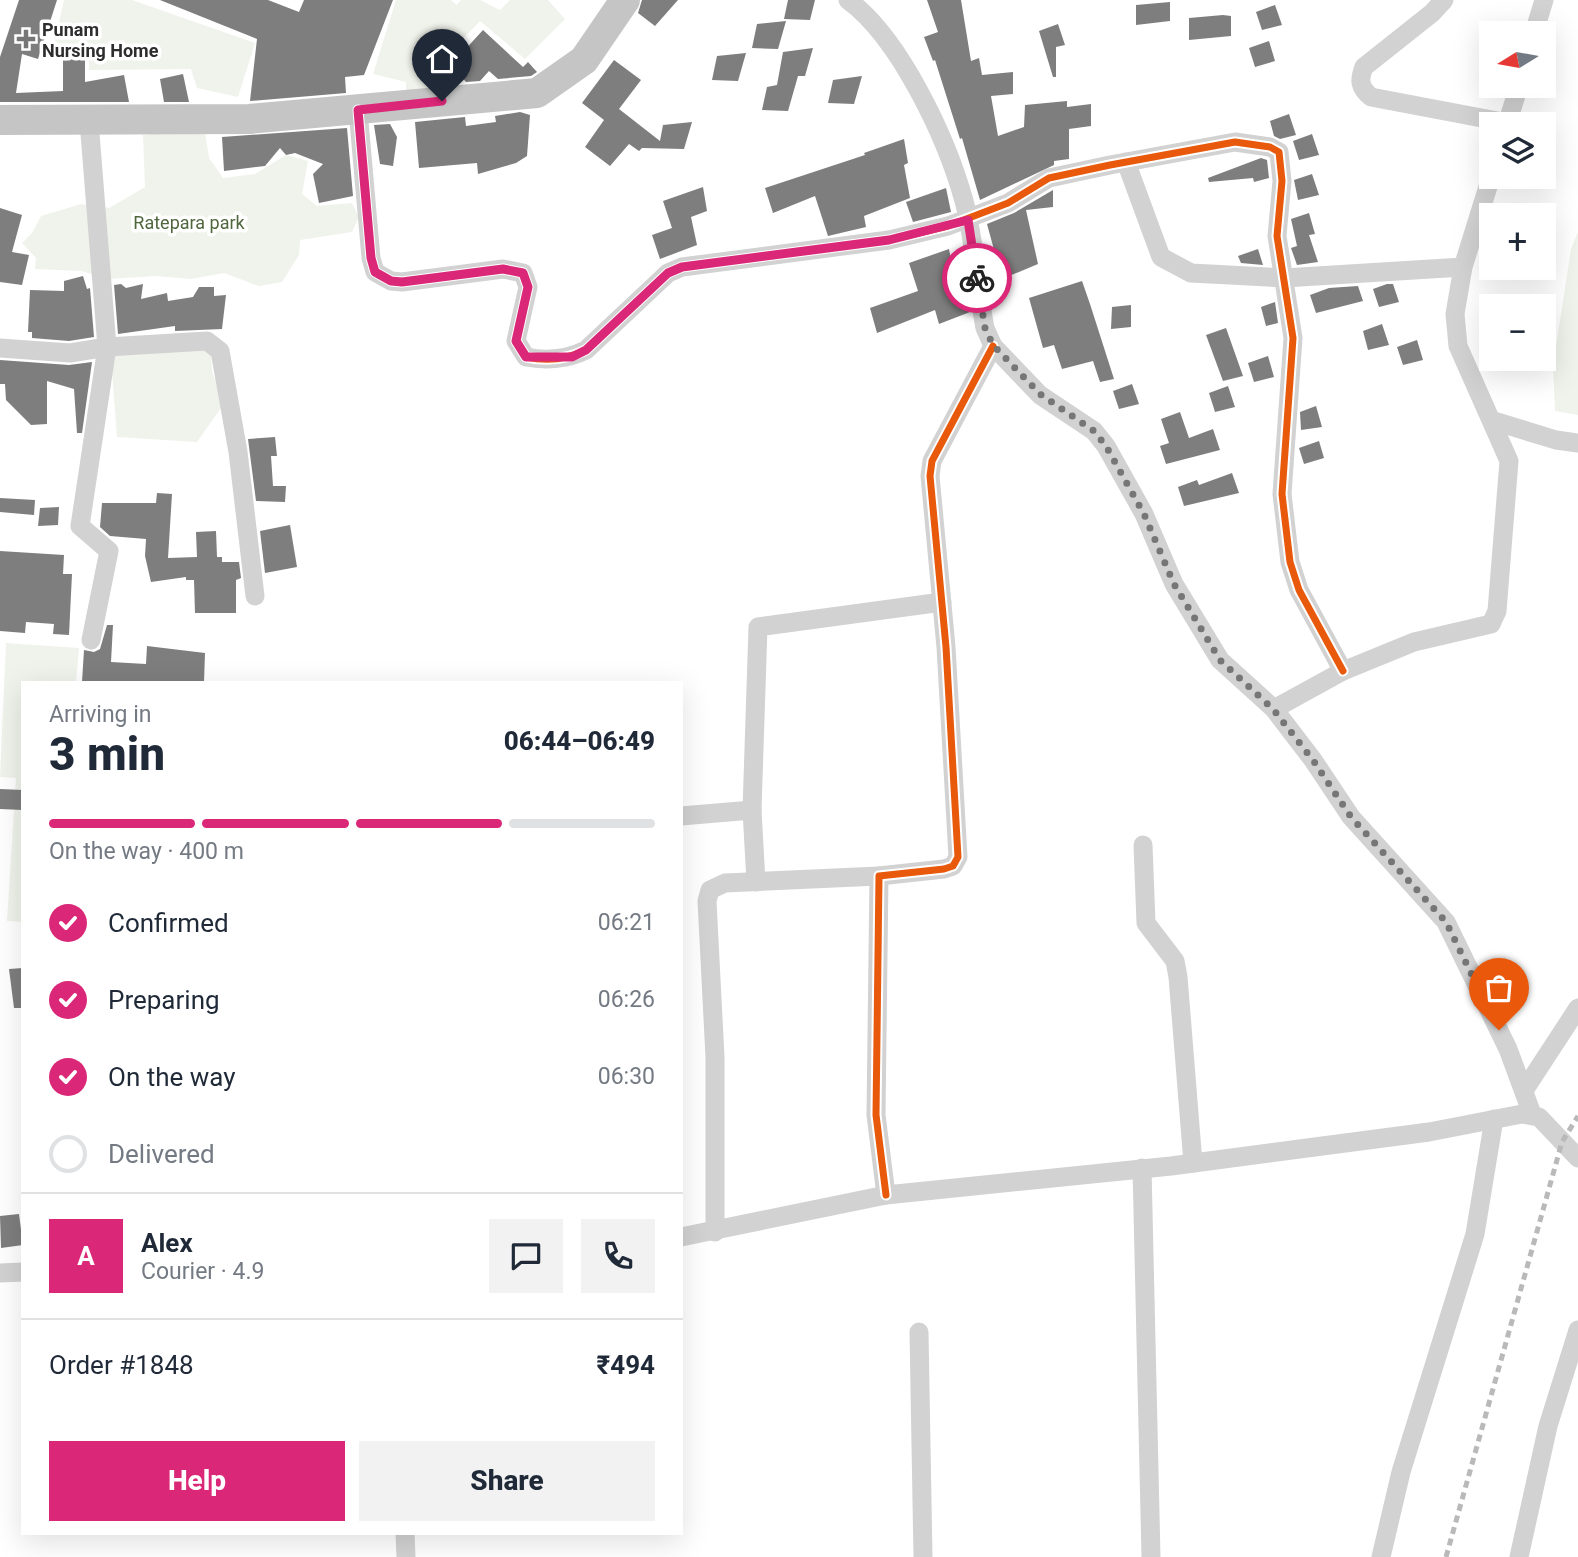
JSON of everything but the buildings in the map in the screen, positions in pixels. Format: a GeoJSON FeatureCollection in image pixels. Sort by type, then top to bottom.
{"type":"FeatureCollection","features":[{"type":"Feature","properties":{"kind":"main road"},"geometry":{"type":"LineString","coordinates":[[0,120],[249,118],[537,93],[584,60],[625,0]]}},
{"type":"Feature","properties":{"kind":"street"},"geometry":{"type":"LineString","coordinates":[[848,0],[887,37],[952,162],[968,220],[985,328],[993,345],[1040,394],[1094,431],[1106,446],[1198,625],[1220,660],[1273,709],[1313,760],[1351,817],[1446,922],[1525,1089],[1532,1114],[1546,1124],[1578,1158]]}},
{"type":"Feature","properties":{"kind":"street"},"geometry":{"type":"LineString","coordinates":[[1444,0],[1432,13],[1364,67],[1360,79],[1362,90],[1371,97],[1479,118]]}},
{"type":"Feature","properties":{"kind":"street"},"geometry":{"type":"LineString","coordinates":[[1538,21],[1544,0]]}},
{"type":"Feature","properties":{"kind":"street"},"geometry":{"type":"LineString","coordinates":[[358,110],[371,258],[375,272],[391,281],[402,282],[503,269],[523,273],[528,287],[516,341],[526,357],[537,359],[572,357],[586,350],[668,273],[682,267],[889,240],[968,220],[1016,199],[1049,178],[1126,162],[1235,142],[1270,147],[1279,152],[1282,181],[1277,236],[1293,338],[1282,494],[1290,562],[1299,590],[1343,671]]}},
{"type":"Feature","properties":{"kind":"street"},"geometry":{"type":"LineString","coordinates":[[89,121],[107,347],[80,526],[108,551],[91,640]]}},
{"type":"Feature","properties":{"kind":"street"},"geometry":{"type":"LineString","coordinates":[[1126,162],[1161,257],[1191,273],[1284,278],[1463,267]]}},
{"type":"Feature","properties":{"kind":"street"},"geometry":{"type":"LineString","coordinates":[[1273,709],[1343,671],[1413,642],[1491,625],[1497,611],[1510,478],[1509,461],[1494,421],[1458,346],[1455,314],[1463,267],[1487,189]]}},
{"type":"Feature","properties":{"kind":"street"},"geometry":{"type":"LineString","coordinates":[[0,348],[70,353],[107,347],[207,341],[220,351],[238,452],[255,596]]}},
{"type":"Feature","properties":{"kind":"street"},"geometry":{"type":"LineString","coordinates":[[715,1232],[715,1057],[707,901],[710,890],[717,885],[879,876],[944,869],[953,866],[958,857],[942,602],[930,476],[932,461],[947,437],[993,345]]}},
{"type":"Feature","properties":{"kind":"street"},"geometry":{"type":"LineString","coordinates":[[1494,421],[1556,440],[1578,443]]}},
{"type":"Feature","properties":{"kind":"street"},"geometry":{"type":"LineString","coordinates":[[756,882],[752,810],[758,628],[942,602]]}},
{"type":"Feature","properties":{"kind":"street"},"geometry":{"type":"LineString","coordinates":[[683,816],[752,810]]}},
{"type":"Feature","properties":{"kind":"street"},"geometry":{"type":"LineString","coordinates":[[1143,845],[1146,923],[1175,961],[1178,977],[1193,1163]]}},
{"type":"Feature","properties":{"kind":"street"},"geometry":{"type":"LineString","coordinates":[[879,876],[876,1115],[886,1195]]}},
{"type":"Feature","properties":{"kind":"street"},"geometry":{"type":"LineString","coordinates":[[1525,1089],[1578,1008]]}},
{"type":"Feature","properties":{"kind":"street"},"geometry":{"type":"LineString","coordinates":[[683,1237],[886,1195],[1193,1163],[1429,1132],[1532,1114]]}},
{"type":"Feature","properties":{"kind":"street"},"geometry":{"type":"LineString","coordinates":[[1381,1557],[1401,1472],[1475,1234],[1494,1119]]}},
{"type":"Feature","properties":{"kind":"street"},"geometry":{"type":"LineString","coordinates":[[1142,1168],[1151,1557]]}},
{"type":"Feature","properties":{"kind":"street"},"geometry":{"type":"LineString","coordinates":[[0,1273],[21,1272]]}},
{"type":"Feature","properties":{"kind":"street"},"geometry":{"type":"LineString","coordinates":[[1519,1557],[1548,1426],[1578,1329]]}},
{"type":"Feature","properties":{"kind":"street"},"geometry":{"type":"LineString","coordinates":[[919,1332],[923,1557]]}},
{"type":"Feature","properties":{"kind":"street"},"geometry":{"type":"LineString","coordinates":[[405,1535],[406,1557]]}},
{"type":"Feature","properties":{"kind":"green space"},"geometry":{"type":"Polygon","coordinates":[[[64,0],[132,0],[255,43],[238,97],[197,88],[191,69],[89,70],[89,49],[53,49],[64,0]]]}},
{"type":"Feature","properties":{"kind":"green space"},"geometry":{"type":"Polygon","coordinates":[[[396,0],[451,0],[457,5],[461,0],[480,0],[500,10],[510,0],[548,0],[565,19],[525,59],[480,21],[440,63],[452,84],[406,103],[406,82],[373,74],[396,0]]]}},
{"type":"Feature","properties":{"kind":"green space","name":"Ratepara park"},"geometry":{"type":"Polygon","coordinates":[[[187,129],[205,132],[209,158],[223,178],[255,174],[286,155],[308,161],[302,194],[317,206],[352,203],[359,217],[352,232],[300,240],[299,255],[282,282],[259,286],[224,273],[191,279],[155,276],[109,279],[81,271],[35,269],[36,258],[22,243],[32,233],[41,216],[81,204],[109,208],[145,187],[143,135],[187,129]]]}},
{"type":"Feature","properties":{"kind":"green space"},"geometry":{"type":"Polygon","coordinates":[[[1578,232],[1578,415],[1555,411],[1553,371],[1556,371],[1556,346],[1571,249],[1578,232]]]}},
{"type":"Feature","properties":{"kind":"green space"},"geometry":{"type":"Polygon","coordinates":[[[210,342],[212,371],[223,405],[197,442],[117,437],[111,358],[117,346],[210,342]]]}},
{"type":"Feature","properties":{"kind":"green space"},"geometry":{"type":"Polygon","coordinates":[[[6,643],[79,648],[76,681],[21,681],[21,922],[7,921],[16,778],[0,777],[6,643]]]}},
{"type":"Feature","properties":{"kind":"railway"},"geometry":{"type":"LineString","coordinates":[[1446,1557],[1562,1142],[1578,1116]]}},
{"type":"Feature","properties":{"kind":"cycle path"},"geometry":{"type":"LineString","coordinates":[[358,110],[371,258],[375,272],[391,281],[402,282],[503,269],[523,273],[528,287],[516,341],[526,357],[541,359],[564,357],[586,350],[668,273],[682,267],[889,240],[948,226],[1008,203],[1049,178],[1110,165],[1235,142],[1270,147],[1279,152],[1282,181],[1277,236],[1293,338],[1282,494],[1290,562],[1299,590],[1343,671]]}},
{"type":"Feature","properties":{"kind":"cycle path"},"geometry":{"type":"LineString","coordinates":[[886,1195],[876,1115],[879,876],[944,869],[953,866],[958,857],[946,647],[930,476],[932,461],[993,346]]}},
{"type":"Feature","properties":{"kind":"way so far"},"geometry":{"type":"LineString","coordinates":[[977,278],[985,328],[993,345],[1040,394],[1094,431],[1106,446],[1144,514],[1174,584],[1220,660],[1273,709],[1313,760],[1342,806],[1446,922],[1499,1030]]}},
{"type":"Feature","properties":{"kind":"place","name":"Punam Nursing Home"},"geometry":{"type":"Point","coordinates":[26,39]}},
{"type":"Feature","properties":{"kind":"route"},"geometry":{"type":"LineString","coordinates":[[442,101],[358,110],[371,258],[375,272],[391,281],[402,282],[503,269],[523,273],[528,287],[516,341],[520,352],[526,357],[572,357],[586,350],[668,273],[682,267],[889,240],[968,220],[977,278]]}}]}
